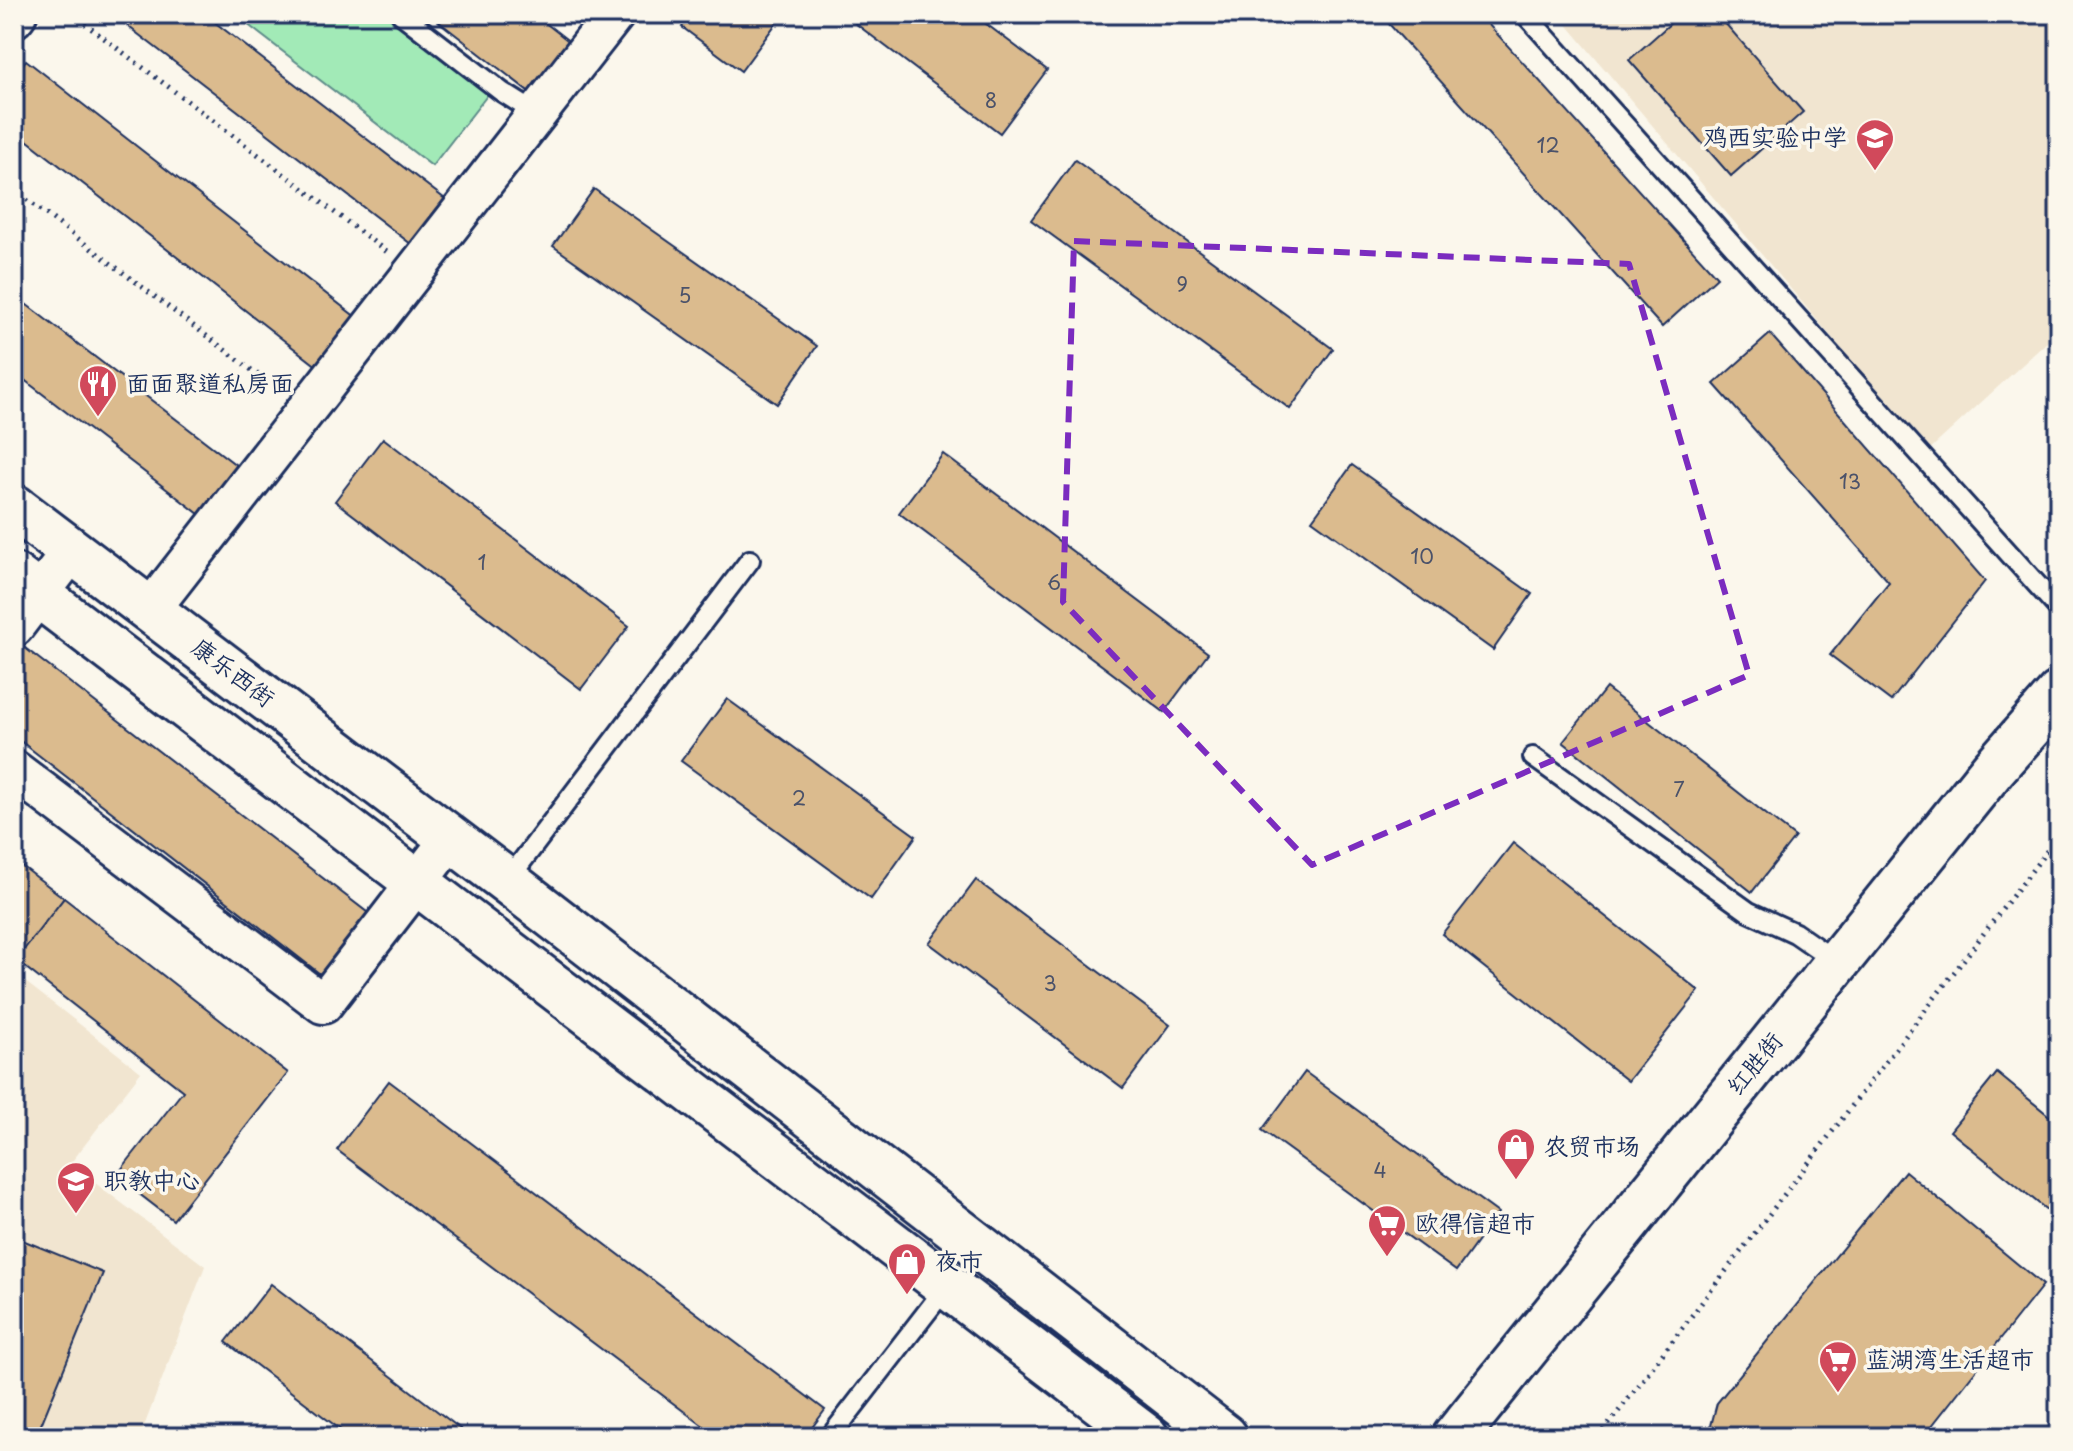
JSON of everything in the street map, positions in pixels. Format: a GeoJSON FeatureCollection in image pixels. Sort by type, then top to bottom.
{"type":"FeatureCollection","features":[{"type":"Feature","properties":{"kind":"street"},"geometry":{"type":"LineString","coordinates":[[150,610],[537,114],[605,18]]}},
{"type":"Feature","properties":{"kind":"street","name":"康乐西街"},"geometry":{"type":"LineString","coordinates":[[14,507],[507,881],[1225,1437]]}},
{"type":"Feature","properties":{"kind":"street"},"geometry":{"type":"LineString","coordinates":[[72,551],[22,599],[417,883],[1146,1437]]}},
{"type":"Feature","properties":{"kind":"street","name":"红胜街"},"geometry":{"type":"LineString","coordinates":[[1455,1437],[1993,769],[2059,694]]}},
{"type":"Feature","properties":{"kind":"street"},"geometry":{"type":"LineString","coordinates":[[14,770],[323,1004],[451,838]]}},
{"type":"Feature","properties":{"kind":"lane"},"geometry":{"type":"LineString","coordinates":[[401,14],[502,92],[537,114]]}},
{"type":"Feature","properties":{"kind":"lane"},"geometry":{"type":"LineString","coordinates":[[1525,14],[2059,609]]}},
{"type":"Feature","properties":{"kind":"lane"},"geometry":{"type":"LineString","coordinates":[[507,881],[750,560]]}},
{"type":"Feature","properties":{"kind":"lane"},"geometry":{"type":"LineString","coordinates":[[1533,757],[1749,912],[1795,933],[1837,962]]}},
{"type":"Feature","properties":{"kind":"lane"},"geometry":{"type":"LineString","coordinates":[[830,1437],[947,1286]]}},
{"type":"Feature","properties":{"kind":"path"},"geometry":{"type":"LineString","coordinates":[[72,14],[414,272]]}},
{"type":"Feature","properties":{"kind":"path"},"geometry":{"type":"LineString","coordinates":[[14,190],[306,411]]}},
{"type":"Feature","properties":{"kind":"path"},"geometry":{"type":"LineString","coordinates":[[1599,1437],[2059,835]]}},
{"type":"Feature","properties":{"kind":"highlighted area"},"geometry":{"type":"Polygon","coordinates":[[[1074,241],[1629,264],[1749,675],[1312,865],[1063,602],[1074,241]]]}},
{"type":"Feature","properties":{"kind":"shaded area","name":"鸡西实验中学"},"geometry":{"type":"Polygon","coordinates":[[[1558,14],[2059,14],[2059,331],[1928,451],[1558,14]]]}},
{"type":"Feature","properties":{"kind":"shaded area","name":"职教中心"},"geometry":{"type":"Polygon","coordinates":[[[14,973],[141,1072],[70,1164],[205,1266],[140,1437],[14,1437],[14,973]]]}},
{"type":"Feature","properties":{"kind":"green space"},"geometry":{"type":"Polygon","coordinates":[[[234,14],[387,14],[489,93],[432,166],[234,14]]]}},
{"type":"Feature","properties":{"kind":"building"},"geometry":{"type":"Polygon","coordinates":[[[112,14],[204,14],[458,209],[424,254],[112,14]]]}},
{"type":"Feature","properties":{"kind":"building"},"geometry":{"type":"Polygon","coordinates":[[[429,14],[534,14],[580,50],[541,101],[429,14]]]}},
{"type":"Feature","properties":{"kind":"building"},"geometry":{"type":"Polygon","coordinates":[[[692,14],[783,14],[741,71],[682,27],[692,14]]]}},
{"type":"Feature","properties":{"kind":"building"},"geometry":{"type":"Polygon","coordinates":[[[843,14],[973,14],[1047,70],[1000,133],[843,14]]]}},
{"type":"Feature","properties":{"kind":"building"},"geometry":{"type":"Polygon","coordinates":[[[1380,14],[1479,14],[1717,277],[1662,327],[1380,14]]]}},
{"type":"Feature","properties":{"kind":"building"},"geometry":{"type":"Polygon","coordinates":[[[1681,14],[1717,14],[1803,112],[1731,176],[1629,60],[1681,14]]]}},
{"type":"Feature","properties":{"kind":"building"},"geometry":{"type":"Polygon","coordinates":[[[26,60],[366,325],[327,374],[14,130],[14,76],[26,60]]]}},
{"type":"Feature","properties":{"kind":"building"},"geometry":{"type":"Polygon","coordinates":[[[1075,160],[1333,349],[1290,409],[1031,220],[1075,160]]]}},
{"type":"Feature","properties":{"kind":"building"},"geometry":{"type":"Polygon","coordinates":[[[594,189],[817,346],[777,404],[553,246],[594,189]]]}},
{"type":"Feature","properties":{"kind":"building"},"geometry":{"type":"Polygon","coordinates":[[[14,295],[249,475],[212,524],[14,372],[14,295]]]}},
{"type":"Feature","properties":{"kind":"building"},"geometry":{"type":"Polygon","coordinates":[[[1770,334],[1985,581],[1891,701],[1830,655],[1889,582],[1714,384],[1770,334]]]}},
{"type":"Feature","properties":{"kind":"building"},"geometry":{"type":"Polygon","coordinates":[[[383,438],[629,626],[581,689],[335,501],[383,438]]]}},
{"type":"Feature","properties":{"kind":"building"},"geometry":{"type":"Polygon","coordinates":[[[943,454],[1208,653],[1164,712],[899,513],[943,454]]]}},
{"type":"Feature","properties":{"kind":"building"},"geometry":{"type":"Polygon","coordinates":[[[1352,465],[1532,594],[1493,650],[1312,520],[1352,465]]]}},
{"type":"Feature","properties":{"kind":"building"},"geometry":{"type":"Polygon","coordinates":[[[16,641],[372,916],[324,977],[14,736],[16,641]]]}},
{"type":"Feature","properties":{"kind":"building"},"geometry":{"type":"Polygon","coordinates":[[[1606,688],[1795,837],[1752,892],[1563,742],[1606,688]]]}},
{"type":"Feature","properties":{"kind":"building"},"geometry":{"type":"Polygon","coordinates":[[[727,699],[916,836],[871,899],[681,761],[727,699]]]}},
{"type":"Feature","properties":{"kind":"building"},"geometry":{"type":"Polygon","coordinates":[[[1513,843],[1699,991],[1628,1081],[1442,934],[1513,843]]]}},
{"type":"Feature","properties":{"kind":"building"},"geometry":{"type":"Polygon","coordinates":[[[14,860],[64,898],[19,958],[14,955],[14,860]]]}},
{"type":"Feature","properties":{"kind":"building"},"geometry":{"type":"Polygon","coordinates":[[[976,880],[1170,1025],[1123,1088],[929,943],[976,880]]]}},
{"type":"Feature","properties":{"kind":"building"},"geometry":{"type":"Polygon","coordinates":[[[64,898],[288,1073],[173,1220],[116,1176],[183,1091],[16,960],[64,898]]]}},
{"type":"Feature","properties":{"kind":"building"},"geometry":{"type":"Polygon","coordinates":[[[1305,1072],[1498,1213],[1456,1271],[1262,1130],[1305,1072]]]}},
{"type":"Feature","properties":{"kind":"building"},"geometry":{"type":"Polygon","coordinates":[[[1997,1073],[2059,1124],[2059,1220],[1950,1131],[1997,1073]]]}},
{"type":"Feature","properties":{"kind":"building"},"geometry":{"type":"Polygon","coordinates":[[[389,1081],[825,1410],[805,1437],[718,1437],[337,1150],[389,1081]]]}},
{"type":"Feature","properties":{"kind":"building"},"geometry":{"type":"Polygon","coordinates":[[[1905,1171],[2043,1285],[1923,1437],[1708,1437],[1717,1403],[1905,1171]]]}},
{"type":"Feature","properties":{"kind":"building"},"geometry":{"type":"Polygon","coordinates":[[[15,1237],[103,1273],[36,1437],[14,1437],[15,1237]]]}},
{"type":"Feature","properties":{"kind":"building"},"geometry":{"type":"Polygon","coordinates":[[[271,1284],[471,1437],[350,1437],[226,1342],[271,1284]]]}},
{"type":"Feature","properties":{"kind":"place","name":"鸡西实验中学"},"geometry":{"type":"Point","coordinates":[1875,172]}},
{"type":"Feature","properties":{"kind":"place","name":"面面聚道私房面"},"geometry":{"type":"Point","coordinates":[98,418]}},
{"type":"Feature","properties":{"kind":"place","name":"农贸市场"},"geometry":{"type":"Point","coordinates":[1516,1181]}},
{"type":"Feature","properties":{"kind":"place","name":"职教中心"},"geometry":{"type":"Point","coordinates":[76,1215]}},
{"type":"Feature","properties":{"kind":"place","name":"欧得信超市"},"geometry":{"type":"Point","coordinates":[1387,1258]}},
{"type":"Feature","properties":{"kind":"place","name":"夜市"},"geometry":{"type":"Point","coordinates":[907,1296]}},
{"type":"Feature","properties":{"kind":"place","name":"蓝湖湾生活超市"},"geometry":{"type":"Point","coordinates":[1838,1394]}}]}
